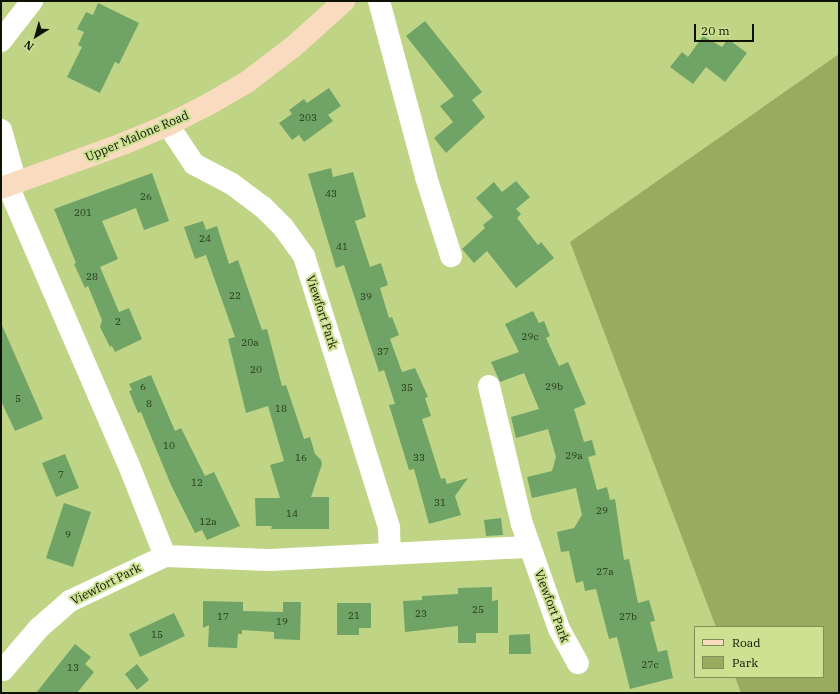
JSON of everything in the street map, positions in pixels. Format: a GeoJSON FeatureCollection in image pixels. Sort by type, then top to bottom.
{"type":"FeatureCollection","features":[{"type":"Feature","properties":{"kind":"main road","name":"Upper Malone Road"},"geometry":{"type":"LineString","coordinates":[[9,185],[168,125],[247,82],[293,47],[344,1]]}},
{"type":"Feature","properties":{"kind":"street"},"geometry":{"type":"LineString","coordinates":[[1,41],[32,1]]}},
{"type":"Feature","properties":{"kind":"street"},"geometry":{"type":"LineString","coordinates":[[379,1],[426,177],[451,256]]}},
{"type":"Feature","properties":{"kind":"street","name":"Viewfort Park"},"geometry":{"type":"LineString","coordinates":[[168,125],[194,164],[232,184],[263,207],[283,227],[304,256],[388,528],[390,554]]}},
{"type":"Feature","properties":{"kind":"street"},"geometry":{"type":"LineString","coordinates":[[1,130],[9,185],[128,463],[165,556]]}},
{"type":"Feature","properties":{"kind":"street","name":"Viewfort Park"},"geometry":{"type":"LineString","coordinates":[[489,386],[522,524],[559,630],[578,662]]}},
{"type":"Feature","properties":{"kind":"street","name":"Viewfort Park"},"geometry":{"type":"LineString","coordinates":[[3,670],[39,628],[70,601],[165,556],[270,560],[530,547]]}},
{"type":"Feature","properties":{"kind":"green space"},"geometry":{"type":"Polygon","coordinates":[[[839,54],[839,693],[741,693],[735,678],[824,678],[824,626],[716,626],[570,242],[839,54]]]}},
{"type":"Feature","properties":{"kind":"building"},"geometry":{"type":"Polygon","coordinates":[[[98,3],[139,23],[119,64],[115,62],[100,93],[67,77],[82,47],[78,45],[84,32],[77,29],[86,12],[93,15],[98,3]]]}},
{"type":"Feature","properties":{"kind":"building"},"geometry":{"type":"Polygon","coordinates":[[[425,21],[482,92],[472,100],[485,117],[446,153],[434,138],[453,122],[440,106],[454,96],[406,36],[425,21]]]}},
{"type":"Feature","properties":{"kind":"building"},"geometry":{"type":"Polygon","coordinates":[[[703,36],[722,47],[728,39],[747,53],[725,82],[706,67],[693,84],[670,67],[682,52],[688,57],[703,36]]]}},
{"type":"Feature","properties":{"kind":"building"},"geometry":{"type":"Polygon","coordinates":[[[329,88],[341,106],[328,115],[333,121],[304,142],[299,135],[292,140],[279,123],[292,114],[289,110],[304,99],[307,103],[329,88]]]}},
{"type":"Feature","properties":{"kind":"building"},"geometry":{"type":"Polygon","coordinates":[[[331,168],[333,177],[353,172],[366,217],[355,221],[370,267],[381,263],[388,285],[380,288],[389,318],[392,317],[399,335],[390,339],[402,372],[415,368],[428,397],[425,398],[431,416],[422,419],[441,479],[445,478],[447,484],[468,478],[455,496],[461,515],[429,524],[414,469],[409,470],[389,405],[395,404],[384,370],[379,372],[344,265],[336,268],[308,174],[331,168]]]}},
{"type":"Feature","properties":{"kind":"building"},"geometry":{"type":"Polygon","coordinates":[[[152,173],[169,221],[144,230],[136,208],[102,221],[118,259],[100,267],[119,312],[129,308],[142,339],[115,352],[112,346],[110,347],[100,327],[102,320],[88,286],[85,288],[74,264],[76,263],[54,209],[152,173]]]}},
{"type":"Feature","properties":{"kind":"building"},"geometry":{"type":"Polygon","coordinates":[[[516,181],[530,197],[516,209],[521,214],[517,218],[538,245],[541,242],[554,258],[516,288],[487,251],[474,263],[462,249],[485,228],[483,225],[493,217],[476,198],[494,182],[502,192],[516,181]]]}},
{"type":"Feature","properties":{"kind":"building"},"geometry":{"type":"Polygon","coordinates":[[[203,221],[206,230],[217,226],[229,264],[238,260],[262,330],[267,329],[282,386],[286,385],[304,439],[310,437],[315,454],[321,460],[322,464],[311,497],[329,497],[329,529],[271,529],[272,526],[256,526],[255,498],[280,498],[270,465],[284,461],[268,406],[246,413],[228,339],[235,337],[206,255],[195,259],[184,227],[203,221]]]}},
{"type":"Feature","properties":{"kind":"building"},"geometry":{"type":"Polygon","coordinates":[[[533,311],[539,323],[544,321],[550,336],[546,338],[559,366],[568,362],[586,404],[574,409],[584,442],[592,440],[596,455],[588,457],[597,490],[607,487],[610,500],[615,499],[624,560],[629,559],[638,603],[649,600],[655,621],[650,622],[658,652],[667,650],[673,678],[630,689],[617,637],[609,639],[596,589],[585,591],[583,581],[576,583],[569,551],[561,552],[557,532],[574,528],[582,515],[576,488],[532,498],[527,477],[552,471],[556,457],[548,429],[516,438],[511,417],[539,409],[524,373],[500,382],[491,362],[519,352],[505,324],[533,311]]]}},
{"type":"Feature","properties":{"kind":"building"},"geometry":{"type":"Polygon","coordinates":[[[1,323],[43,419],[15,431],[1,401],[1,323]]]}},
{"type":"Feature","properties":{"kind":"building"},"geometry":{"type":"Polygon","coordinates":[[[151,375],[175,431],[181,428],[205,476],[214,472],[240,526],[207,540],[202,530],[195,533],[171,485],[141,412],[138,413],[129,391],[132,390],[129,384],[151,375]]]}},
{"type":"Feature","properties":{"kind":"building"},"geometry":{"type":"Polygon","coordinates":[[[65,454],[79,488],[56,497],[42,463],[65,454]]]}},
{"type":"Feature","properties":{"kind":"building"},"geometry":{"type":"Polygon","coordinates":[[[64,503],[91,512],[73,567],[46,558],[64,503]]]}},
{"type":"Feature","properties":{"kind":"building"},"geometry":{"type":"Polygon","coordinates":[[[501,518],[503,535],[486,536],[484,520],[501,518]]]}},
{"type":"Feature","properties":{"kind":"building"},"geometry":{"type":"Polygon","coordinates":[[[492,587],[492,601],[498,600],[498,633],[476,633],[476,643],[458,643],[458,626],[405,632],[403,601],[422,600],[422,596],[458,594],[458,588],[492,587]]]}},
{"type":"Feature","properties":{"kind":"building"},"geometry":{"type":"Polygon","coordinates":[[[203,601],[243,602],[243,611],[283,612],[283,602],[301,602],[300,640],[274,639],[274,632],[242,630],[242,634],[238,634],[237,648],[208,647],[209,625],[203,628],[203,601]]]}},
{"type":"Feature","properties":{"kind":"building"},"geometry":{"type":"Polygon","coordinates":[[[337,603],[371,603],[371,628],[359,628],[359,635],[337,635],[337,603]]]}},
{"type":"Feature","properties":{"kind":"building"},"geometry":{"type":"Polygon","coordinates":[[[174,613],[185,636],[140,657],[129,634],[174,613]]]}},
{"type":"Feature","properties":{"kind":"building"},"geometry":{"type":"Polygon","coordinates":[[[530,634],[531,654],[509,654],[509,635],[530,634]]]}},
{"type":"Feature","properties":{"kind":"building"},"geometry":{"type":"Polygon","coordinates":[[[75,644],[91,657],[85,664],[94,672],[77,693],[36,693],[75,644]]]}},
{"type":"Feature","properties":{"kind":"building"},"geometry":{"type":"Polygon","coordinates":[[[137,664],[149,680],[137,690],[125,674],[137,664]]]}}]}
